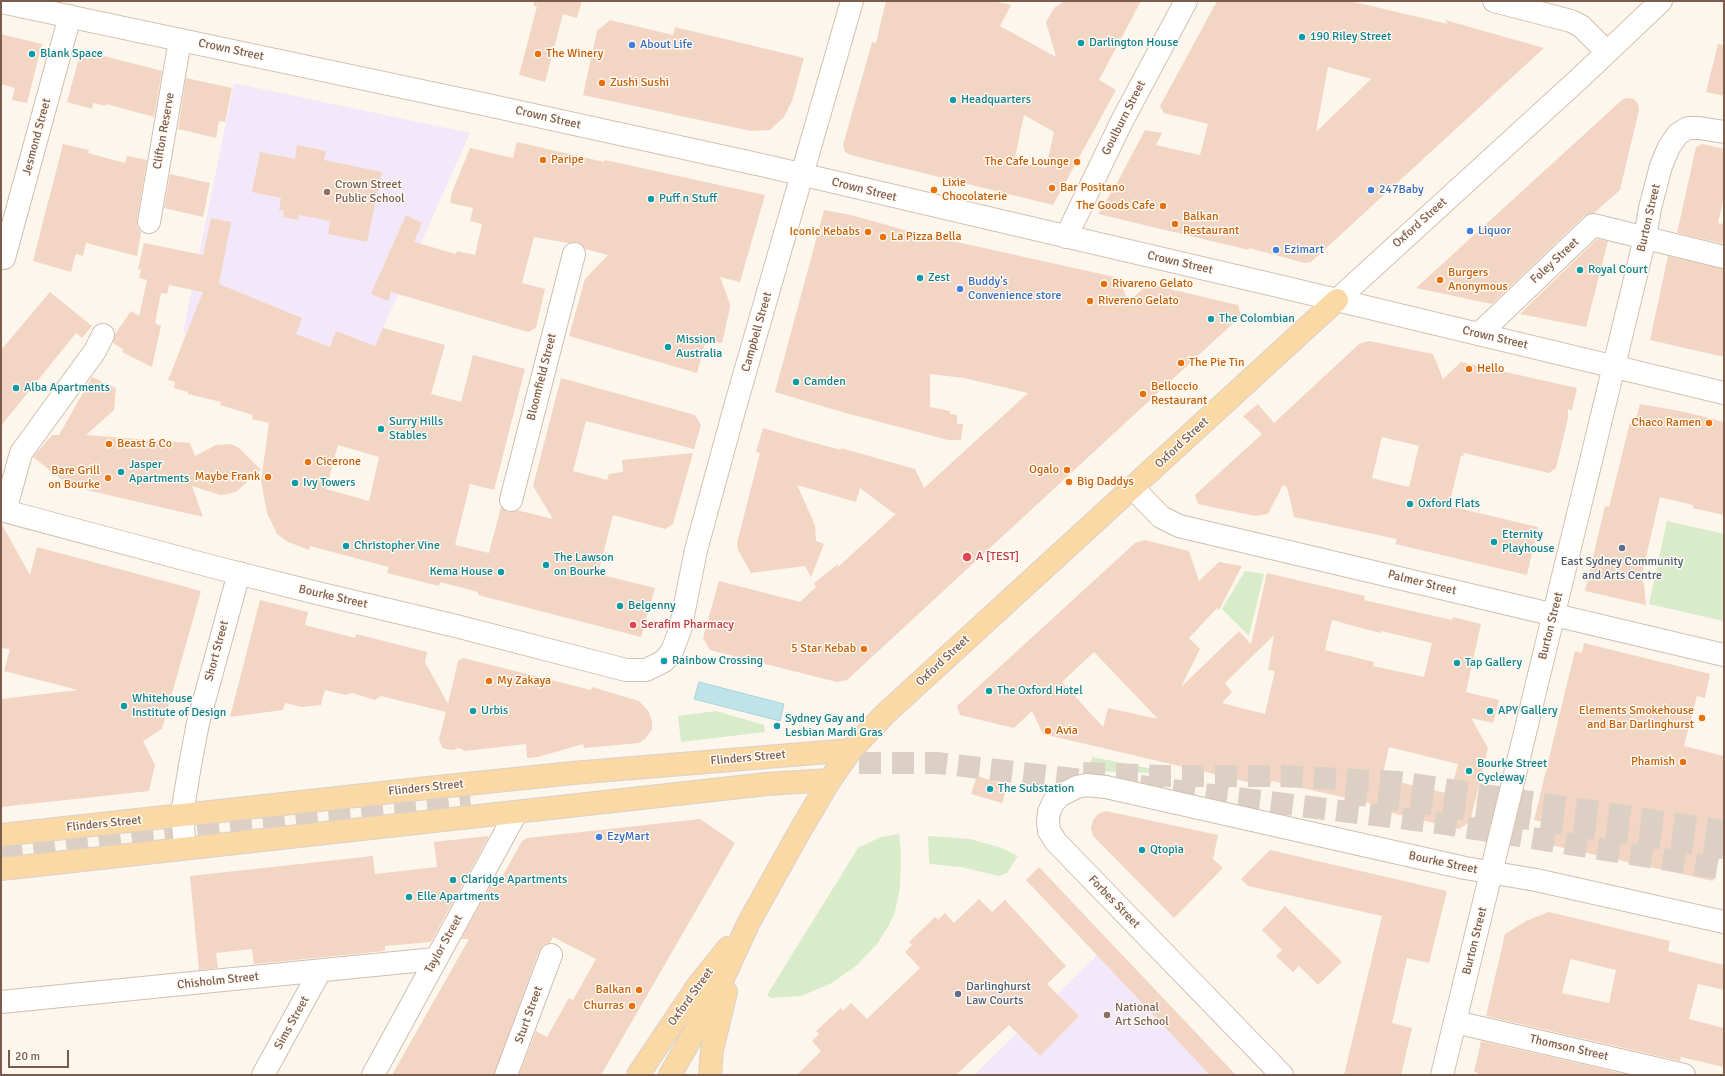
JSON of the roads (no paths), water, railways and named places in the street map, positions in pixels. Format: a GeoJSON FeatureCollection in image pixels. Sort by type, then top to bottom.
{"type":"FeatureCollection","features":[{"type":"Feature","properties":{"kind":"main road","name":"Oxford Street"},"geometry":{"type":"LineString","coordinates":[[670,1075],[715,996],[749,922],[830,780],[851,750],[884,715],[1337,300]]}},
{"type":"Feature","properties":{"kind":"main road","name":"Flinders Street"},"geometry":{"type":"LineString","coordinates":[[1,835],[182,814],[573,773],[851,750]]}},
{"type":"Feature","properties":{"kind":"main road"},"geometry":{"type":"LineString","coordinates":[[1,869],[767,784],[830,780]]}},
{"type":"Feature","properties":{"kind":"main road","name":"Oxford Street"},"geometry":{"type":"LineString","coordinates":[[638,1075],[699,984],[749,922]]}},
{"type":"Feature","properties":{"kind":"main road"},"geometry":{"type":"LineString","coordinates":[[710,1075],[712,1050],[727,988],[749,922]]}},
{"type":"Feature","properties":{"kind":"street","name":"Campbell Street"},"geometry":{"type":"LineString","coordinates":[[664,662],[672,652],[680,630],[696,550],[801,174],[852,1]]}},
{"type":"Feature","properties":{"kind":"street","name":"Goulburn Street"},"geometry":{"type":"LineString","coordinates":[[1066,237],[1123,119],[1186,1]]}},
{"type":"Feature","properties":{"kind":"street"},"geometry":{"type":"LineString","coordinates":[[1494,1],[1571,21],[1581,26],[1607,52]]}},
{"type":"Feature","properties":{"kind":"street","name":"Oxford Street"},"geometry":{"type":"LineString","coordinates":[[1337,300],[1661,1]]}},
{"type":"Feature","properties":{"kind":"street","name":"Crown Street"},"geometry":{"type":"LineString","coordinates":[[1,2],[483,104],[801,174],[1724,393]]}},
{"type":"Feature","properties":{"kind":"street","name":"Jesmond Street"},"geometry":{"type":"LineString","coordinates":[[4,258],[70,16]]}},
{"type":"Feature","properties":{"kind":"street","name":"Clifton Reserve"},"geometry":{"type":"LineString","coordinates":[[149,222],[180,40]]}},
{"type":"Feature","properties":{"kind":"street","name":"Burton Street"},"geometry":{"type":"LineString","coordinates":[[1442,1075],[1645,238],[1650,208],[1661,166],[1669,146],[1678,134],[1688,128],[1699,128],[1724,132]]}},
{"type":"Feature","properties":{"kind":"street","name":"Foley Street"},"geometry":{"type":"LineString","coordinates":[[1479,334],[1594,225],[1645,238]]}},
{"type":"Feature","properties":{"kind":"street"},"geometry":{"type":"LineString","coordinates":[[1645,238],[1724,257]]}},
{"type":"Feature","properties":{"kind":"street","name":"Bloomfield Street"},"geometry":{"type":"LineString","coordinates":[[511,500],[574,254]]}},
{"type":"Feature","properties":{"kind":"street"},"geometry":{"type":"LineString","coordinates":[[3,511],[21,453],[95,350],[103,335]]}},
{"type":"Feature","properties":{"kind":"street","name":"Palmer Street"},"geometry":{"type":"LineString","coordinates":[[1133,488],[1152,508],[1169,522],[1179,526],[1724,655]]}},
{"type":"Feature","properties":{"kind":"street","name":"Bourke Street"},"geometry":{"type":"LineString","coordinates":[[3,511],[239,573],[456,626],[626,670],[646,670],[664,662]]}},
{"type":"Feature","properties":{"kind":"street","name":"Short Street"},"geometry":{"type":"LineString","coordinates":[[185,848],[182,814],[198,723],[239,573]]}},
{"type":"Feature","properties":{"kind":"street","name":"Forbes Street"},"geometry":{"type":"LineString","coordinates":[[1163,800],[1106,787],[1086,785],[1077,787],[1059,796],[1053,803],[1049,812],[1049,831],[1056,842],[1282,1075]]}},
{"type":"Feature","properties":{"kind":"street","name":"Bourke Street"},"geometry":{"type":"LineString","coordinates":[[1163,800],[1465,868],[1530,879],[1724,922]]}},
{"type":"Feature","properties":{"kind":"street","name":"Taylor Street"},"geometry":{"type":"LineString","coordinates":[[373,1075],[516,813]]}},
{"type":"Feature","properties":{"kind":"street","name":"Sturt Street"},"geometry":{"type":"LineString","coordinates":[[506,1075],[551,955]]}},
{"type":"Feature","properties":{"kind":"street","name":"Chisholm Street"},"geometry":{"type":"LineString","coordinates":[[1,1002],[435,959]]}},
{"type":"Feature","properties":{"kind":"street","name":"Sims Street"},"geometry":{"type":"LineString","coordinates":[[263,1075],[320,971]]}},
{"type":"Feature","properties":{"kind":"street","name":"Thomson Street"},"geometry":{"type":"LineString","coordinates":[[1455,1022],[1684,1075]]}},
{"type":"Feature","properties":{"kind":"water"},"geometry":{"type":"Polygon","coordinates":[[[699,682],[784,704],[780,721],[694,699],[699,682]]]}},
{"type":"Feature","properties":{"kind":"tunnel"},"geometry":{"type":"LineString","coordinates":[[826,763],[937,763],[1100,782]]}},
{"type":"Feature","properties":{"kind":"tunnel"},"geometry":{"type":"LineString","coordinates":[[1083,773],[1164,776],[1281,776],[1398,782],[1724,831]]}},
{"type":"Feature","properties":{"kind":"tunnel"},"geometry":{"type":"LineString","coordinates":[[1140,786],[1439,823],[1724,869]]}},
{"type":"Feature","properties":{"kind":"tunnel"},"geometry":{"type":"LineString","coordinates":[[1345,794],[1463,809],[1724,848]]}},
{"type":"Feature","properties":{"kind":"tunnel"},"geometry":{"type":"LineString","coordinates":[[1,857],[189,834],[471,806]]}},
{"type":"Feature","properties":{"kind":"place","name":"190 Riley Street"},"geometry":{"type":"Point","coordinates":[1302,37]}},
{"type":"Feature","properties":{"kind":"place","name":"Darlington House"},"geometry":{"type":"Point","coordinates":[1081,43]}},
{"type":"Feature","properties":{"kind":"place","name":"About Life"},"geometry":{"type":"Point","coordinates":[632,45]}},
{"type":"Feature","properties":{"kind":"place","name":"Blank Space"},"geometry":{"type":"Point","coordinates":[32,54]}},
{"type":"Feature","properties":{"kind":"place","name":"The Winery"},"geometry":{"type":"Point","coordinates":[538,54]}},
{"type":"Feature","properties":{"kind":"place","name":"Zushi Sushi"},"geometry":{"type":"Point","coordinates":[602,83]}},
{"type":"Feature","properties":{"kind":"place","name":"Headquarters"},"geometry":{"type":"Point","coordinates":[953,100]}},
{"type":"Feature","properties":{"kind":"place","name":"Paripe"},"geometry":{"type":"Point","coordinates":[543,160]}},
{"type":"Feature","properties":{"kind":"place","name":"The Cafe Lounge"},"geometry":{"type":"Point","coordinates":[1077,162]}},
{"type":"Feature","properties":{"kind":"place","name":"Bar Positano"},"geometry":{"type":"Point","coordinates":[1052,188]}},
{"type":"Feature","properties":{"kind":"place","name":"Lixie Chocolaterie"},"geometry":{"type":"Point","coordinates":[934,190]}},
{"type":"Feature","properties":{"kind":"place","name":"247Baby"},"geometry":{"type":"Point","coordinates":[1371,190]}},
{"type":"Feature","properties":{"kind":"place","name":"Crown Street Public School"},"geometry":{"type":"Point","coordinates":[327,192]}},
{"type":"Feature","properties":{"kind":"place","name":"Puff n Stuff"},"geometry":{"type":"Point","coordinates":[651,199]}},
{"type":"Feature","properties":{"kind":"place","name":"The Goods Cafe"},"geometry":{"type":"Point","coordinates":[1163,206]}},
{"type":"Feature","properties":{"kind":"place","name":"Balkan Restaurant"},"geometry":{"type":"Point","coordinates":[1175,224]}},
{"type":"Feature","properties":{"kind":"place","name":"Liquor"},"geometry":{"type":"Point","coordinates":[1470,231]}},
{"type":"Feature","properties":{"kind":"place","name":"Iconic Kebabs"},"geometry":{"type":"Point","coordinates":[868,232]}},
{"type":"Feature","properties":{"kind":"place","name":"La Pizza Bella"},"geometry":{"type":"Point","coordinates":[883,237]}},
{"type":"Feature","properties":{"kind":"place","name":"Ezimart"},"geometry":{"type":"Point","coordinates":[1276,250]}},
{"type":"Feature","properties":{"kind":"place","name":"Royal Court"},"geometry":{"type":"Point","coordinates":[1580,270]}},
{"type":"Feature","properties":{"kind":"place","name":"Zest"},"geometry":{"type":"Point","coordinates":[920,278]}},
{"type":"Feature","properties":{"kind":"place","name":"Burgers Anonymous"},"geometry":{"type":"Point","coordinates":[1440,280]}},
{"type":"Feature","properties":{"kind":"place","name":"Rivareno Gelato"},"geometry":{"type":"Point","coordinates":[1104,284]}},
{"type":"Feature","properties":{"kind":"place","name":"Buddy's Convenience store"},"geometry":{"type":"Point","coordinates":[960,289]}},
{"type":"Feature","properties":{"kind":"place","name":"Rivereno Gelato"},"geometry":{"type":"Point","coordinates":[1090,301]}},
{"type":"Feature","properties":{"kind":"place","name":"The Colombian"},"geometry":{"type":"Point","coordinates":[1211,319]}},
{"type":"Feature","properties":{"kind":"place","name":"Mission Australia"},"geometry":{"type":"Point","coordinates":[668,347]}},
{"type":"Feature","properties":{"kind":"place","name":"The Pie Tin"},"geometry":{"type":"Point","coordinates":[1181,363]}},
{"type":"Feature","properties":{"kind":"place","name":"Hello"},"geometry":{"type":"Point","coordinates":[1469,369]}},
{"type":"Feature","properties":{"kind":"place","name":"Camden"},"geometry":{"type":"Point","coordinates":[796,382]}},
{"type":"Feature","properties":{"kind":"place","name":"Alba Apartments"},"geometry":{"type":"Point","coordinates":[16,388]}},
{"type":"Feature","properties":{"kind":"place","name":"Belloccio Restaurant"},"geometry":{"type":"Point","coordinates":[1143,394]}},
{"type":"Feature","properties":{"kind":"place","name":"Chaco Ramen"},"geometry":{"type":"Point","coordinates":[1709,423]}},
{"type":"Feature","properties":{"kind":"place","name":"Surry Hills Stables"},"geometry":{"type":"Point","coordinates":[381,429]}},
{"type":"Feature","properties":{"kind":"place","name":"Beast & Co"},"geometry":{"type":"Point","coordinates":[109,444]}},
{"type":"Feature","properties":{"kind":"place","name":"Cicerone"},"geometry":{"type":"Point","coordinates":[308,462]}},
{"type":"Feature","properties":{"kind":"place","name":"Ogalo"},"geometry":{"type":"Point","coordinates":[1067,470]}},
{"type":"Feature","properties":{"kind":"place","name":"Jasper Apartments"},"geometry":{"type":"Point","coordinates":[121,472]}},
{"type":"Feature","properties":{"kind":"place","name":"Maybe Frank"},"geometry":{"type":"Point","coordinates":[268,477]}},
{"type":"Feature","properties":{"kind":"place","name":"Bare Grill on Bourke"},"geometry":{"type":"Point","coordinates":[108,478]}},
{"type":"Feature","properties":{"kind":"place","name":"Big Daddys"},"geometry":{"type":"Point","coordinates":[1069,482]}},
{"type":"Feature","properties":{"kind":"place","name":"Ivy Towers"},"geometry":{"type":"Point","coordinates":[295,483]}},
{"type":"Feature","properties":{"kind":"place","name":"Oxford Flats"},"geometry":{"type":"Point","coordinates":[1410,504]}},
{"type":"Feature","properties":{"kind":"place","name":"Eternity Playhouse"},"geometry":{"type":"Point","coordinates":[1494,542]}},
{"type":"Feature","properties":{"kind":"place","name":"Christopher Vine"},"geometry":{"type":"Point","coordinates":[346,546]}},
{"type":"Feature","properties":{"kind":"place","name":"East Sydney Community and Arts Centre"},"geometry":{"type":"Point","coordinates":[1622,548]}},
{"type":"Feature","properties":{"kind":"place","name":"A [TEST]"},"geometry":{"type":"Point","coordinates":[967,557]}},
{"type":"Feature","properties":{"kind":"place","name":"The Lawson on Bourke"},"geometry":{"type":"Point","coordinates":[546,565]}},
{"type":"Feature","properties":{"kind":"place","name":"Kema House"},"geometry":{"type":"Point","coordinates":[501,572]}},
{"type":"Feature","properties":{"kind":"place","name":"Belgenny"},"geometry":{"type":"Point","coordinates":[620,606]}},
{"type":"Feature","properties":{"kind":"place","name":"Serafim Pharmacy"},"geometry":{"type":"Point","coordinates":[633,625]}},
{"type":"Feature","properties":{"kind":"place","name":"5 Star Kebab"},"geometry":{"type":"Point","coordinates":[864,649]}},
{"type":"Feature","properties":{"kind":"place","name":"Rainbow Crossing"},"geometry":{"type":"Point","coordinates":[664,661]}},
{"type":"Feature","properties":{"kind":"place","name":"Tap Gallery"},"geometry":{"type":"Point","coordinates":[1457,663]}},
{"type":"Feature","properties":{"kind":"place","name":"My Zakaya"},"geometry":{"type":"Point","coordinates":[489,681]}},
{"type":"Feature","properties":{"kind":"place","name":"The Oxford Hotel"},"geometry":{"type":"Point","coordinates":[989,691]}},
{"type":"Feature","properties":{"kind":"place","name":"Whitehouse Institute of Design"},"geometry":{"type":"Point","coordinates":[124,706]}},
{"type":"Feature","properties":{"kind":"place","name":"Urbis"},"geometry":{"type":"Point","coordinates":[473,711]}},
{"type":"Feature","properties":{"kind":"place","name":"APY Gallery"},"geometry":{"type":"Point","coordinates":[1490,711]}},
{"type":"Feature","properties":{"kind":"place","name":"Elements Smokehouse and Bar Darlinghurst"},"geometry":{"type":"Point","coordinates":[1702,718]}},
{"type":"Feature","properties":{"kind":"place","name":"Sydney Gay and Lesbian Mardi Gras"},"geometry":{"type":"Point","coordinates":[777,726]}},
{"type":"Feature","properties":{"kind":"place","name":"Avia"},"geometry":{"type":"Point","coordinates":[1048,731]}},
{"type":"Feature","properties":{"kind":"place","name":"Phamish"},"geometry":{"type":"Point","coordinates":[1683,762]}},
{"type":"Feature","properties":{"kind":"place","name":"Bourke Street Cycleway"},"geometry":{"type":"Point","coordinates":[1469,771]}},
{"type":"Feature","properties":{"kind":"place","name":"The Substation"},"geometry":{"type":"Point","coordinates":[990,789]}},
{"type":"Feature","properties":{"kind":"place","name":"EzyMart"},"geometry":{"type":"Point","coordinates":[599,837]}},
{"type":"Feature","properties":{"kind":"place","name":"Qtopia"},"geometry":{"type":"Point","coordinates":[1142,850]}},
{"type":"Feature","properties":{"kind":"place","name":"Claridge Apartments"},"geometry":{"type":"Point","coordinates":[453,880]}},
{"type":"Feature","properties":{"kind":"place","name":"Elle Apartments"},"geometry":{"type":"Point","coordinates":[409,897]}},
{"type":"Feature","properties":{"kind":"place","name":"Balkan"},"geometry":{"type":"Point","coordinates":[639,990]}},
{"type":"Feature","properties":{"kind":"place","name":"Darlinghurst Law Courts"},"geometry":{"type":"Point","coordinates":[958,994]}},
{"type":"Feature","properties":{"kind":"place","name":"Churras"},"geometry":{"type":"Point","coordinates":[632,1006]}},
{"type":"Feature","properties":{"kind":"place","name":"National Art School"},"geometry":{"type":"Point","coordinates":[1107,1015]}}]}
